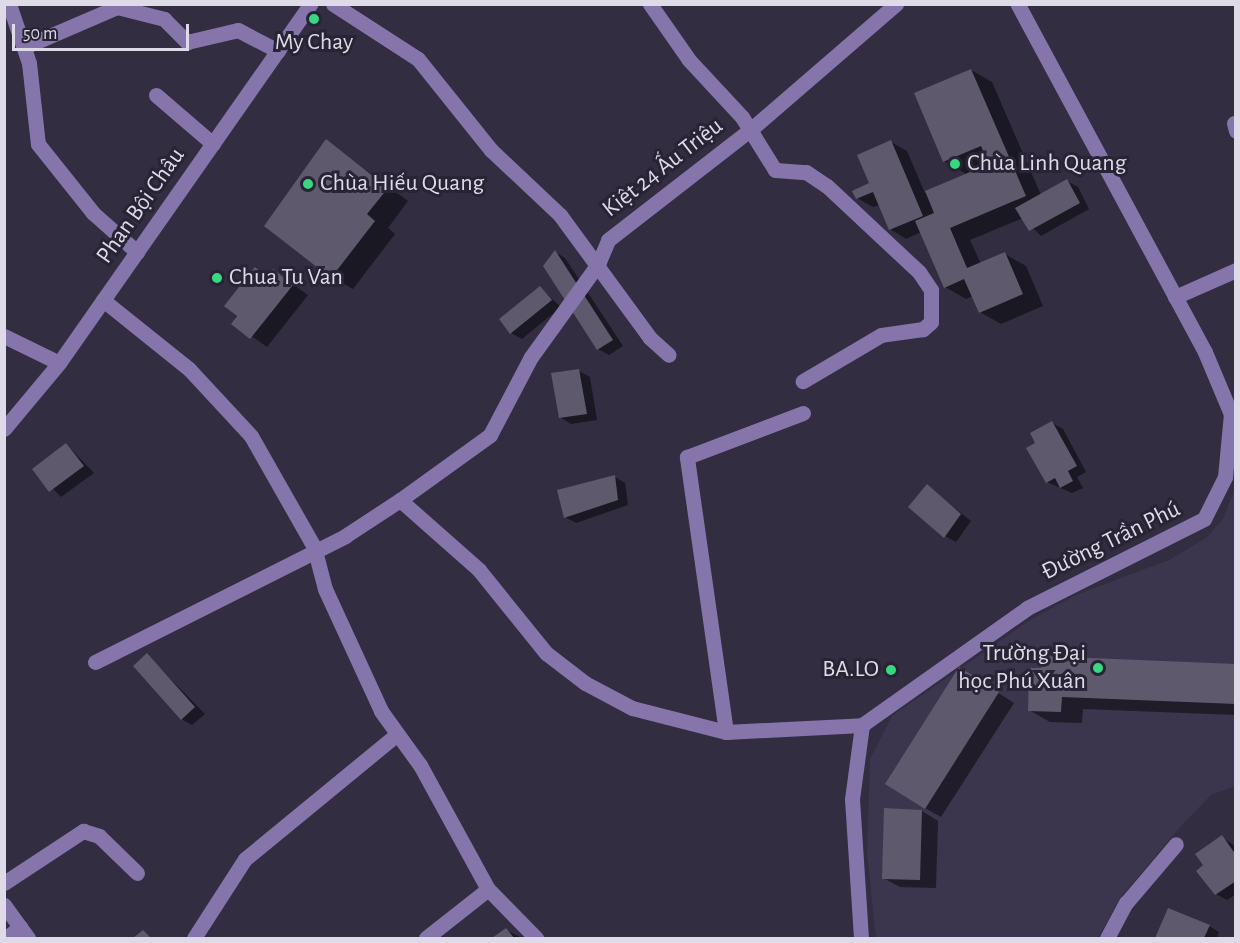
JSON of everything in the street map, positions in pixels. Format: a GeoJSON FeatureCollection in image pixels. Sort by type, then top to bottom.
{"type":"FeatureCollection","features":[{"type":"Feature","properties":{"kind":"street"},"geometry":{"type":"LineString","coordinates":[[9,4],[24,48],[38,144],[93,213],[137,252]]}},
{"type":"Feature","properties":{"kind":"street"},"geometry":{"type":"LineString","coordinates":[[82,4],[85,21]]}},
{"type":"Feature","properties":{"kind":"street","name":"Phan Bội Châu"},"geometry":{"type":"LineString","coordinates":[[4,429],[59,363],[310,4]]}},
{"type":"Feature","properties":{"kind":"street"},"geometry":{"type":"LineString","coordinates":[[333,4],[418,59],[491,150],[560,215],[650,338],[669,355]]}},
{"type":"Feature","properties":{"kind":"street"},"geometry":{"type":"LineString","coordinates":[[650,4],[750,130],[775,170],[806,172],[827,186],[919,272],[931,290],[932,322],[923,329],[881,335],[803,381]]}},
{"type":"Feature","properties":{"kind":"street","name":"Kiệt 24 Ấu Triệu"},"geometry":{"type":"LineString","coordinates":[[95,662],[314,547],[345,536],[400,500],[462,452],[481,446],[531,357],[598,264],[608,240],[750,130],[896,4]]}},
{"type":"Feature","properties":{"kind":"street","name":"Đường Trần Phú"},"geometry":{"type":"LineString","coordinates":[[862,725],[1027,608],[1204,519],[1217,502],[1232,451],[1231,414],[1175,297],[1018,4]]}},
{"type":"Feature","properties":{"kind":"street"},"geometry":{"type":"LineString","coordinates":[[24,48],[117,7],[164,19],[187,42],[238,30],[278,51]]}},
{"type":"Feature","properties":{"kind":"street"},"geometry":{"type":"LineString","coordinates":[[156,95],[213,144]]}},
{"type":"Feature","properties":{"kind":"street"},"geometry":{"type":"LineString","coordinates":[[1175,297],[1236,270]]}},
{"type":"Feature","properties":{"kind":"street"},"geometry":{"type":"LineString","coordinates":[[103,300],[189,369],[251,436],[314,547],[325,589],[354,658],[397,734],[488,889],[536,939]]}},
{"type":"Feature","properties":{"kind":"street"},"geometry":{"type":"LineString","coordinates":[[4,336],[59,363]]}},
{"type":"Feature","properties":{"kind":"street"},"geometry":{"type":"LineString","coordinates":[[726,732],[687,457],[803,413]]}},
{"type":"Feature","properties":{"kind":"street"},"geometry":{"type":"LineString","coordinates":[[400,500],[479,570],[546,653],[585,683],[632,708],[726,732],[862,725],[852,799],[861,939]]}},
{"type":"Feature","properties":{"kind":"street"},"geometry":{"type":"LineString","coordinates":[[194,939],[245,859],[397,734]]}},
{"type":"Feature","properties":{"kind":"street"},"geometry":{"type":"LineString","coordinates":[[4,883],[83,831],[99,836],[137,873]]}},
{"type":"Feature","properties":{"kind":"street"},"geometry":{"type":"LineString","coordinates":[[1107,939],[1126,903],[1176,844]]}},
{"type":"Feature","properties":{"kind":"street"},"geometry":{"type":"LineString","coordinates":[[426,939],[488,889]]}},
{"type":"Feature","properties":{"kind":"street"},"geometry":{"type":"LineString","coordinates":[[4,905],[24,933],[6,939]]}},
{"type":"Feature","properties":{"kind":"shaded area","name":"Trường Đại học Phú Xuân"},"geometry":{"type":"Polygon","coordinates":[[[1235,489],[1235,786],[1211,795],[1182,825],[1120,898],[1098,938],[876,938],[867,854],[870,759],[892,716],[1030,620],[1076,595],[1169,560],[1206,538],[1223,519],[1235,489]]]}},
{"type":"Feature","properties":{"kind":"building"},"geometry":{"type":"Polygon","coordinates":[[[971,69],[1026,196],[950,228],[967,268],[1005,252],[1023,294],[979,313],[964,279],[944,288],[915,221],[934,213],[925,191],[989,164],[981,146],[943,162],[914,93],[971,69]]]}},
{"type":"Feature","properties":{"kind":"building"},"geometry":{"type":"Polygon","coordinates":[[[326,139],[388,188],[367,214],[375,221],[331,278],[264,226],[326,139]]]}},
{"type":"Feature","properties":{"kind":"building"},"geometry":{"type":"Polygon","coordinates":[[[891,140],[923,216],[889,230],[873,192],[856,199],[852,191],[869,183],[857,155],[891,140]]]}},
{"type":"Feature","properties":{"kind":"building"},"geometry":{"type":"Polygon","coordinates":[[[1067,179],[1080,203],[1029,231],[1015,208],[1067,179]]]}},
{"type":"Feature","properties":{"kind":"building"},"geometry":{"type":"Polygon","coordinates":[[[555,250],[613,340],[597,350],[543,266],[555,250]]]}},
{"type":"Feature","properties":{"kind":"building"},"geometry":{"type":"Polygon","coordinates":[[[255,267],[267,277],[273,269],[293,285],[250,339],[231,324],[237,316],[224,306],[255,267]]]}},
{"type":"Feature","properties":{"kind":"building"},"geometry":{"type":"Polygon","coordinates":[[[540,286],[552,300],[510,334],[499,319],[540,286]]]}},
{"type":"Feature","properties":{"kind":"building"},"geometry":{"type":"Polygon","coordinates":[[[579,369],[587,414],[559,418],[551,373],[579,369]]]}},
{"type":"Feature","properties":{"kind":"building"},"geometry":{"type":"Polygon","coordinates":[[[1052,421],[1077,466],[1068,471],[1073,481],[1060,488],[1055,478],[1046,483],[1026,448],[1035,443],[1030,433],[1052,421]]]}},
{"type":"Feature","properties":{"kind":"building"},"geometry":{"type":"Polygon","coordinates":[[[66,443],[84,466],[49,492],[32,469],[66,443]]]}},
{"type":"Feature","properties":{"kind":"building"},"geometry":{"type":"Polygon","coordinates":[[[615,475],[618,500],[564,518],[557,490],[615,475]]]}},
{"type":"Feature","properties":{"kind":"building"},"geometry":{"type":"Polygon","coordinates":[[[927,484],[961,514],[944,538],[908,507],[927,484]]]}},
{"type":"Feature","properties":{"kind":"building"},"geometry":{"type":"Polygon","coordinates":[[[147,653],[195,707],[181,720],[133,666],[147,653]]]}},
{"type":"Feature","properties":{"kind":"building"},"geometry":{"type":"Polygon","coordinates":[[[1042,656],[1236,664],[1236,704],[1062,697],[1061,712],[1028,711],[1029,668],[1041,668],[1042,656]]]}},
{"type":"Feature","properties":{"kind":"building"},"geometry":{"type":"Polygon","coordinates":[[[959,667],[999,692],[925,809],[885,784],[959,667]]]}},
{"type":"Feature","properties":{"kind":"building"},"geometry":{"type":"Polygon","coordinates":[[[884,808],[922,810],[920,880],[882,879],[884,808]]]}},
{"type":"Feature","properties":{"kind":"building"},"geometry":{"type":"Polygon","coordinates":[[[1222,835],[1236,855],[1236,881],[1215,895],[1196,871],[1203,865],[1195,854],[1222,835]]]}},
{"type":"Feature","properties":{"kind":"building"},"geometry":{"type":"Polygon","coordinates":[[[1168,908],[1210,925],[1204,938],[1155,938],[1168,908]]]}},
{"type":"Feature","properties":{"kind":"building"},"geometry":{"type":"Polygon","coordinates":[[[506,928],[514,938],[492,938],[506,928]]]}},
{"type":"Feature","properties":{"kind":"building"},"geometry":{"type":"Polygon","coordinates":[[[143,930],[151,938],[133,938],[143,930]]]}},
{"type":"Feature","properties":{"kind":"place","name":"My Chay"},"geometry":{"type":"Point","coordinates":[314,19]}},
{"type":"Feature","properties":{"kind":"place","name":"Chùa Linh Quang"},"geometry":{"type":"Point","coordinates":[955,164]}},
{"type":"Feature","properties":{"kind":"place","name":"Chùa Hiếu Quang"},"geometry":{"type":"Point","coordinates":[308,184]}},
{"type":"Feature","properties":{"kind":"place","name":"Chua Tu Van"},"geometry":{"type":"Point","coordinates":[217,278]}},
{"type":"Feature","properties":{"kind":"place","name":"Trường Đại học Phú Xuân"},"geometry":{"type":"Point","coordinates":[1098,668]}},
{"type":"Feature","properties":{"kind":"place","name":"BA.LO"},"geometry":{"type":"Point","coordinates":[891,670]}}]}
